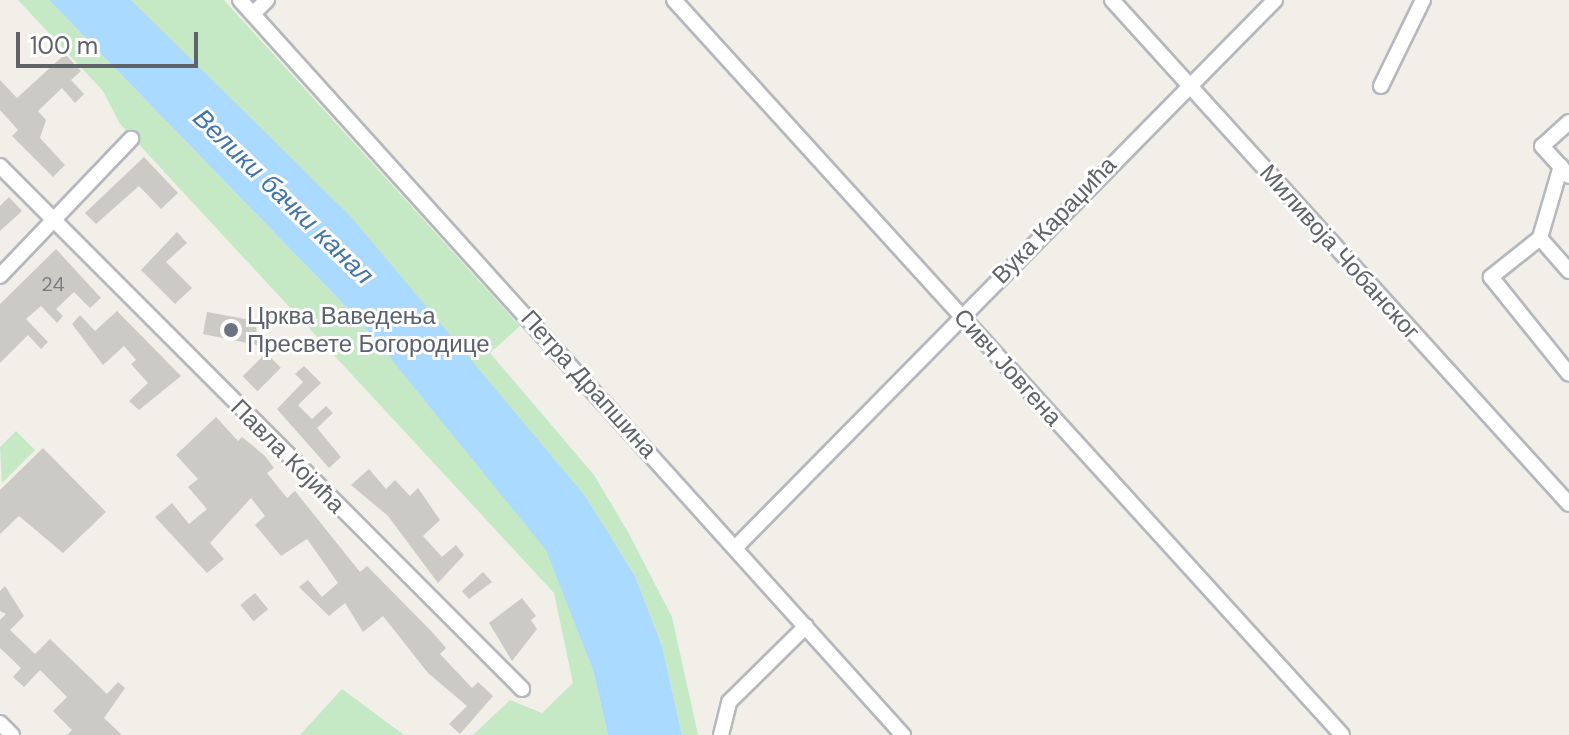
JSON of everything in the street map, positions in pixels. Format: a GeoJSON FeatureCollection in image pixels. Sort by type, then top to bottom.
{"type":"FeatureCollection","features":[{"type":"Feature","properties":{"kind":"street","name":"Петра Драпшина"},"geometry":{"type":"LineString","coordinates":[[240,0],[903,735]]}},
{"type":"Feature","properties":{"kind":"street"},"geometry":{"type":"LineString","coordinates":[[253,14],[267,0]]}},
{"type":"Feature","properties":{"kind":"street","name":"Сивч Јовгена"},"geometry":{"type":"LineString","coordinates":[[674,0],[1342,735]]}},
{"type":"Feature","properties":{"kind":"street","name":"Миливоја Чобанског"},"geometry":{"type":"LineString","coordinates":[[1112,0],[1569,504]]}},
{"type":"Feature","properties":{"kind":"street","name":"Вука Караџића"},"geometry":{"type":"LineString","coordinates":[[736,547],[1187,84],[1275,0]]}},
{"type":"Feature","properties":{"kind":"street"},"geometry":{"type":"LineString","coordinates":[[1381,86],[1423,0]]}},
{"type":"Feature","properties":{"kind":"street"},"geometry":{"type":"LineString","coordinates":[[1569,122],[1542,146],[1565,171],[1540,238],[1491,277],[1569,374]]}},
{"type":"Feature","properties":{"kind":"street"},"geometry":{"type":"LineString","coordinates":[[0,276],[54,223],[131,139]]}},
{"type":"Feature","properties":{"kind":"street","name":"Павла Којића"},"geometry":{"type":"LineString","coordinates":[[0,166],[522,689]]}},
{"type":"Feature","properties":{"kind":"street"},"geometry":{"type":"LineString","coordinates":[[1540,238],[1569,271]]}},
{"type":"Feature","properties":{"kind":"street"},"geometry":{"type":"LineString","coordinates":[[721,735],[729,702],[806,626]]}},
{"type":"Feature","properties":{"kind":"street"},"geometry":{"type":"LineString","coordinates":[[0,723],[12,735]]}},
{"type":"Feature","properties":{"kind":"green space"},"geometry":{"type":"Polygon","coordinates":[[[18,0],[49,0],[360,321],[547,550],[593,670],[608,735],[473,735],[510,700],[542,713],[573,683],[554,593],[120,124],[103,91],[18,0]]]}},
{"type":"Feature","properties":{"kind":"green space"},"geometry":{"type":"Polygon","coordinates":[[[131,0],[224,0],[520,326],[490,353],[594,475],[628,532],[672,617],[698,735],[682,735],[662,646],[635,576],[586,497],[131,0]]]}},
{"type":"Feature","properties":{"kind":"green space"},"geometry":{"type":"Polygon","coordinates":[[[16,431],[35,450],[2,483],[0,447],[16,431]]]}},
{"type":"Feature","properties":{"kind":"green space"},"geometry":{"type":"Polygon","coordinates":[[[342,689],[404,735],[300,735],[342,689]]]}},
{"type":"Feature","properties":{"kind":"water","name":"Велики бачки канал"},"geometry":{"type":"Polygon","coordinates":[[[49,0],[131,0],[352,218],[586,497],[635,576],[662,646],[682,735],[608,735],[593,670],[546,550],[360,321],[49,0]]]}},
{"type":"Feature","properties":{"kind":"building"},"geometry":{"type":"Polygon","coordinates":[[[65,54],[81,71],[71,80],[84,94],[75,103],[62,88],[38,111],[46,120],[40,138],[65,165],[53,177],[12,136],[18,130],[0,110],[0,80],[17,98],[65,54]]]}},
{"type":"Feature","properties":{"kind":"building"},"geometry":{"type":"Polygon","coordinates":[[[144,157],[178,193],[161,209],[139,186],[96,224],[85,213],[144,157]]]}},
{"type":"Feature","properties":{"kind":"building"},"geometry":{"type":"Polygon","coordinates":[[[9,197],[22,211],[0,231],[0,206],[9,197]]]}},
{"type":"Feature","properties":{"kind":"building"},"geometry":{"type":"Polygon","coordinates":[[[177,232],[187,243],[166,262],[192,288],[175,304],[141,270],[177,232]]]}},
{"type":"Feature","properties":{"kind":"building"},"geometry":{"type":"Polygon","coordinates":[[[56,249],[101,298],[90,308],[74,292],[56,309],[63,316],[57,323],[41,306],[26,319],[48,342],[41,349],[28,335],[0,363],[0,304],[56,249]]]}},
{"type":"Feature","properties":{"kind":"building"},"geometry":{"type":"Polygon","coordinates":[[[117,311],[181,376],[139,410],[129,401],[148,383],[131,364],[136,360],[124,346],[103,365],[72,324],[80,315],[95,331],[117,311]]]}},
{"type":"Feature","properties":{"kind":"building","name":"Црква Ваведења Пресвете Богородице"},"geometry":{"type":"Polygon","coordinates":[[[207,312],[256,321],[257,345],[203,334],[207,312]]]}},
{"type":"Feature","properties":{"kind":"building"},"geometry":{"type":"Polygon","coordinates":[[[266,353],[281,368],[258,391],[243,376],[266,353]]]}},
{"type":"Feature","properties":{"kind":"building"},"geometry":{"type":"Polygon","coordinates":[[[304,366],[321,383],[298,405],[312,419],[326,406],[333,413],[317,428],[341,457],[329,468],[277,409],[303,382],[295,374],[304,366]]]}},
{"type":"Feature","properties":{"kind":"building"},"geometry":{"type":"Polygon","coordinates":[[[216,417],[238,441],[242,437],[265,456],[274,468],[267,473],[287,498],[295,491],[360,572],[367,566],[433,633],[446,648],[440,654],[472,688],[478,682],[493,696],[460,734],[449,724],[467,706],[428,673],[383,616],[363,632],[345,603],[329,616],[299,587],[308,580],[322,597],[338,583],[307,539],[281,556],[255,525],[265,516],[251,498],[210,543],[224,559],[207,573],[155,517],[172,503],[189,524],[207,509],[188,487],[198,479],[176,455],[216,417]]]}},
{"type":"Feature","properties":{"kind":"building"},"geometry":{"type":"Polygon","coordinates":[[[43,448],[106,512],[63,553],[19,516],[0,534],[0,490],[43,448]]]}},
{"type":"Feature","properties":{"kind":"building"},"geometry":{"type":"Polygon","coordinates":[[[369,469],[386,489],[395,480],[410,496],[418,488],[440,520],[423,536],[442,557],[456,545],[464,555],[438,583],[388,516],[351,485],[369,469]]]}},
{"type":"Feature","properties":{"kind":"building"},"geometry":{"type":"Polygon","coordinates":[[[483,572],[492,582],[469,599],[462,591],[483,572]]]}},
{"type":"Feature","properties":{"kind":"building"},"geometry":{"type":"Polygon","coordinates":[[[5,586],[24,616],[10,630],[35,654],[50,639],[107,694],[118,682],[125,688],[104,718],[122,735],[67,735],[72,730],[53,711],[67,697],[40,670],[24,687],[13,677],[21,668],[0,648],[0,620],[6,614],[0,611],[0,591],[5,586]]]}},
{"type":"Feature","properties":{"kind":"building"},"geometry":{"type":"Polygon","coordinates":[[[255,593],[268,609],[253,621],[240,605],[255,593]]]}},
{"type":"Feature","properties":{"kind":"building"},"geometry":{"type":"Polygon","coordinates":[[[522,598],[536,616],[531,620],[537,629],[512,661],[489,623],[522,598]]]}},
{"type":"Feature","properties":{"kind":"place","name":"Црква Ваведења Пресвете Богородице"},"geometry":{"type":"Point","coordinates":[231,330]}}]}
